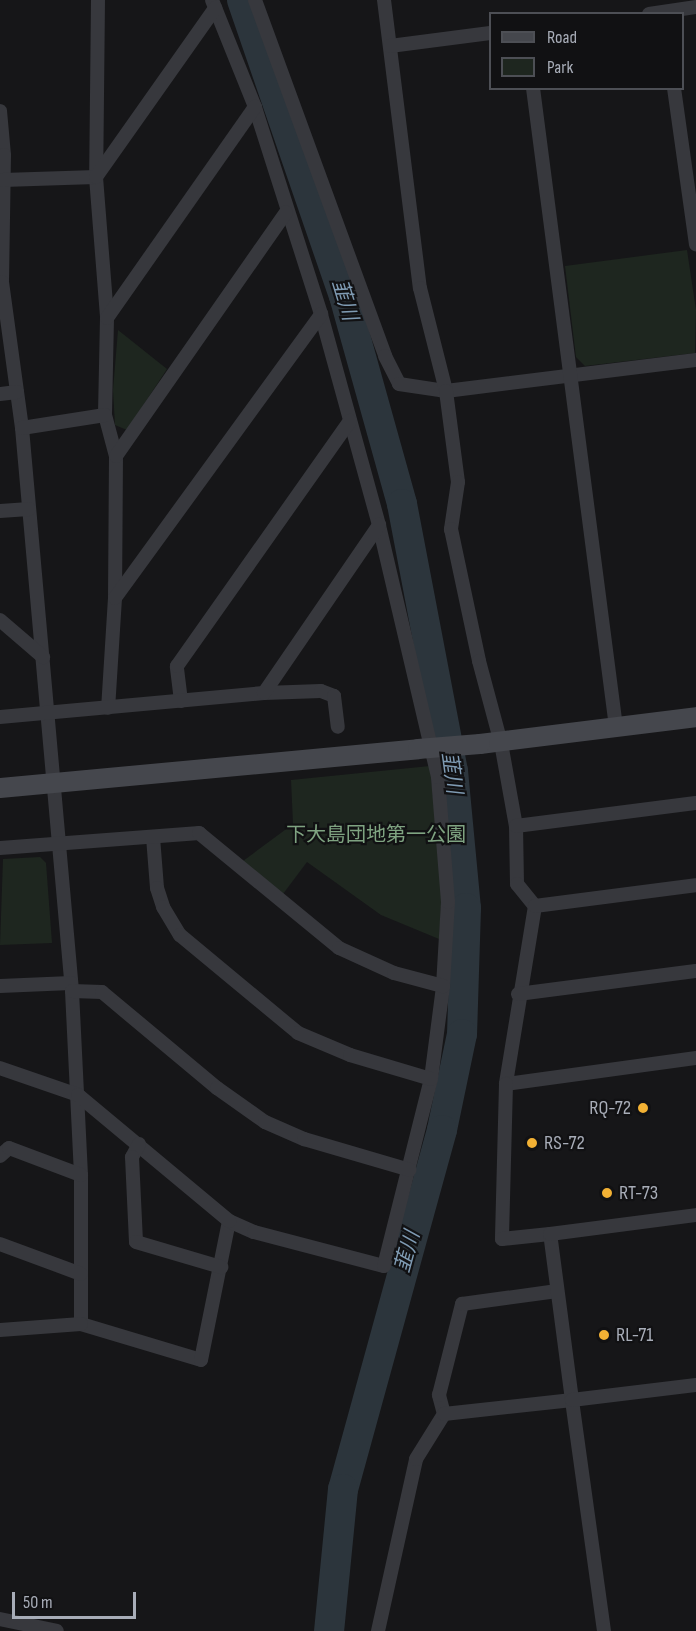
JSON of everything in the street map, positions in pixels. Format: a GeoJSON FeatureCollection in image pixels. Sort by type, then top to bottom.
{"type":"FeatureCollection","features":[{"type":"Feature","properties":{"kind":"street"},"geometry":{"type":"LineString","coordinates":[[98,0],[96,177],[107,318],[105,416],[116,456],[115,598],[108,708]]}},
{"type":"Feature","properties":{"kind":"street"},"geometry":{"type":"LineString","coordinates":[[255,0],[385,356],[399,384],[446,391],[696,360]]}},
{"type":"Feature","properties":{"kind":"street"},"geometry":{"type":"LineString","coordinates":[[384,0],[420,288],[446,391],[458,482],[451,529],[479,661],[501,743],[516,826],[517,884],[535,906]]}},
{"type":"Feature","properties":{"kind":"street"},"geometry":{"type":"LineString","coordinates":[[96,177],[213,4]]}},
{"type":"Feature","properties":{"kind":"street"},"geometry":{"type":"LineString","coordinates":[[0,1068],[78,1095],[140,1144],[229,1221],[254,1232],[384,1266],[410,1170],[431,1079],[443,986],[448,902],[438,777],[379,525],[321,314],[286,212],[255,107],[213,4]]}},
{"type":"Feature","properties":{"kind":"street"},"geometry":{"type":"LineString","coordinates":[[660,10],[696,7]]}},
{"type":"Feature","properties":{"kind":"street"},"geometry":{"type":"LineString","coordinates":[[390,46],[489,33]]}},
{"type":"Feature","properties":{"kind":"street"},"geometry":{"type":"LineString","coordinates":[[533,90],[616,727]]}},
{"type":"Feature","properties":{"kind":"street"},"geometry":{"type":"LineString","coordinates":[[674,90],[689,149],[696,244]]}},
{"type":"Feature","properties":{"kind":"street"},"geometry":{"type":"LineString","coordinates":[[107,318],[255,107]]}},
{"type":"Feature","properties":{"kind":"street"},"geometry":{"type":"LineString","coordinates":[[0,111],[3,282],[22,428],[71,987],[81,1175],[81,1324]]}},
{"type":"Feature","properties":{"kind":"street"},"geometry":{"type":"LineString","coordinates":[[3,180],[96,177]]}},
{"type":"Feature","properties":{"kind":"street"},"geometry":{"type":"LineString","coordinates":[[116,456],[286,212]]}},
{"type":"Feature","properties":{"kind":"street"},"geometry":{"type":"LineString","coordinates":[[115,598],[321,314]]}},
{"type":"Feature","properties":{"kind":"street"},"geometry":{"type":"LineString","coordinates":[[0,394],[17,392]]}},
{"type":"Feature","properties":{"kind":"street"},"geometry":{"type":"LineString","coordinates":[[22,428],[105,416]]}},
{"type":"Feature","properties":{"kind":"street"},"geometry":{"type":"LineString","coordinates":[[181,701],[177,666],[350,421]]}},
{"type":"Feature","properties":{"kind":"street"},"geometry":{"type":"LineString","coordinates":[[0,511],[29,508]]}},
{"type":"Feature","properties":{"kind":"street"},"geometry":{"type":"LineString","coordinates":[[264,693],[379,525]]}},
{"type":"Feature","properties":{"kind":"street"},"geometry":{"type":"LineString","coordinates":[[0,620],[43,657]]}},
{"type":"Feature","properties":{"kind":"street"},"geometry":{"type":"LineString","coordinates":[[0,717],[48,715],[264,693],[321,691],[334,696],[338,727]]}},
{"type":"Feature","properties":{"kind":"street"},"geometry":{"type":"LineString","coordinates":[[0,788],[501,743],[696,717]]}},
{"type":"Feature","properties":{"kind":"street"},"geometry":{"type":"LineString","coordinates":[[516,826],[696,803]]}},
{"type":"Feature","properties":{"kind":"street"},"geometry":{"type":"LineString","coordinates":[[0,848],[58,846],[199,832],[339,948],[394,973],[443,986]]}},
{"type":"Feature","properties":{"kind":"street"},"geometry":{"type":"LineString","coordinates":[[153,837],[157,888],[163,907],[180,934],[298,1033],[350,1055],[431,1079]]}},
{"type":"Feature","properties":{"kind":"street"},"geometry":{"type":"LineString","coordinates":[[535,906],[696,885]]}},
{"type":"Feature","properties":{"kind":"street"},"geometry":{"type":"LineString","coordinates":[[535,906],[518,994],[506,1084],[502,1239],[696,1215]]}},
{"type":"Feature","properties":{"kind":"street"},"geometry":{"type":"LineString","coordinates":[[518,994],[696,971]]}},
{"type":"Feature","properties":{"kind":"street"},"geometry":{"type":"LineString","coordinates":[[0,986],[71,987],[102,992],[217,1088],[265,1122],[304,1139],[410,1170]]}},
{"type":"Feature","properties":{"kind":"street"},"geometry":{"type":"LineString","coordinates":[[506,1084],[696,1058]]}},
{"type":"Feature","properties":{"kind":"street"},"geometry":{"type":"LineString","coordinates":[[140,1144],[132,1157],[136,1242],[221,1267]]}},
{"type":"Feature","properties":{"kind":"street"},"geometry":{"type":"LineString","coordinates":[[0,1156],[9,1148],[81,1175]]}},
{"type":"Feature","properties":{"kind":"street"},"geometry":{"type":"LineString","coordinates":[[0,1330],[81,1324],[201,1360],[229,1221]]}},
{"type":"Feature","properties":{"kind":"street"},"geometry":{"type":"LineString","coordinates":[[550,1234],[604,1631]]}},
{"type":"Feature","properties":{"kind":"street"},"geometry":{"type":"LineString","coordinates":[[0,1244],[81,1274]]}},
{"type":"Feature","properties":{"kind":"street"},"geometry":{"type":"LineString","coordinates":[[378,1631],[416,1459],[444,1414],[439,1395],[462,1304],[557,1292]]}},
{"type":"Feature","properties":{"kind":"street"},"geometry":{"type":"LineString","coordinates":[[444,1414],[696,1385]]}},
{"type":"Feature","properties":{"kind":"street"},"geometry":{"type":"LineString","coordinates":[[0,1619],[57,1631]]}},
{"type":"Feature","properties":{"kind":"green space"},"geometry":{"type":"Polygon","coordinates":[[[687,250],[696,310],[695,353],[585,366],[576,357],[565,266],[687,250]]]}},
{"type":"Feature","properties":{"kind":"green space"},"geometry":{"type":"Polygon","coordinates":[[[118,330],[167,369],[127,430],[115,425],[113,390],[118,330]]]}},
{"type":"Feature","properties":{"kind":"green space","name":"下大島団地第一公園"},"geometry":{"type":"Polygon","coordinates":[[[430,766],[442,891],[439,939],[381,915],[307,862],[283,894],[243,861],[293,824],[291,780],[430,766]]]}},
{"type":"Feature","properties":{"kind":"green space"},"geometry":{"type":"Polygon","coordinates":[[[40,857],[46,863],[52,943],[0,945],[3,859],[40,857]]]}},
{"type":"Feature","properties":{"kind":"waterway","name":"韮川"},"geometry":{"type":"LineString","coordinates":[[242,0],[344,296],[402,504],[453,771],[466,908],[462,1034],[442,1130],[343,1489],[329,1631]]}},
{"type":"Feature","properties":{"kind":"place","name":"RQ-72"},"geometry":{"type":"Point","coordinates":[643,1108]}},
{"type":"Feature","properties":{"kind":"place","name":"RS-72"},"geometry":{"type":"Point","coordinates":[532,1143]}},
{"type":"Feature","properties":{"kind":"place","name":"RT-73"},"geometry":{"type":"Point","coordinates":[607,1193]}},
{"type":"Feature","properties":{"kind":"place","name":"RL-71"},"geometry":{"type":"Point","coordinates":[604,1335]}}]}
